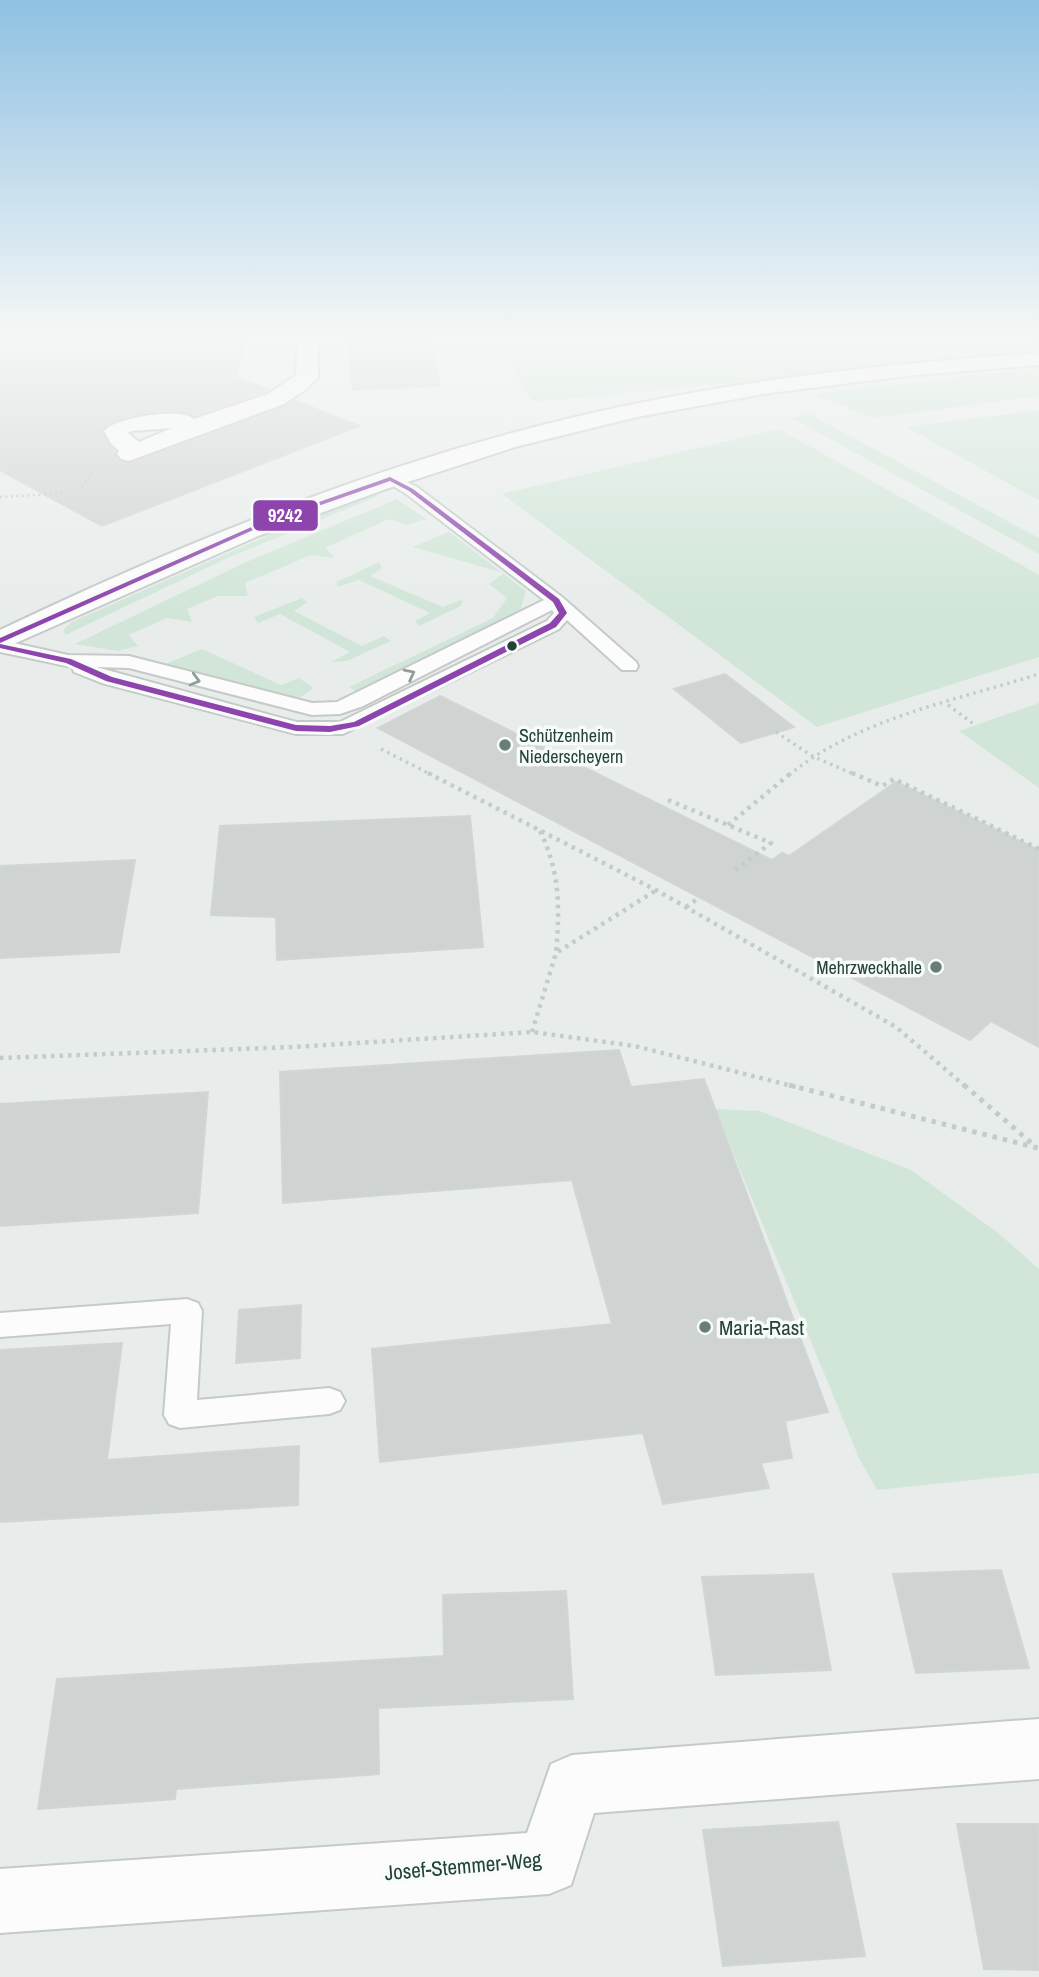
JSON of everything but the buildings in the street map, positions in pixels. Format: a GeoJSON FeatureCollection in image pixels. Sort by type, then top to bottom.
{"type":"FeatureCollection","features":[{"type":"Feature","properties":{"kind":"main road"},"geometry":{"type":"LineString","coordinates":[[132,424],[116,431],[118,439],[135,451]]}},
{"type":"Feature","properties":{"kind":"main road"},"geometry":{"type":"LineString","coordinates":[[0,644],[267,522],[390,479],[531,436],[586,424]]}},
{"type":"Feature","properties":{"kind":"main road","name":"Josef-Stemmer-Weg"},"geometry":{"type":"LineString","coordinates":[[0,1901],[549,1863],[572,1785],[1039,1749]]}},
{"type":"Feature","properties":{"kind":"lane"},"geometry":{"type":"LineString","coordinates":[[390,479],[411,490],[556,601],[629,666]]}},
{"type":"Feature","properties":{"kind":"lane"},"geometry":{"type":"LineString","coordinates":[[68,661],[129,662],[291,706],[327,710],[356,702],[556,601]]}},
{"type":"Feature","properties":{"kind":"lane"},"geometry":{"type":"LineString","coordinates":[[0,644],[68,661],[109,680],[296,728],[343,728],[553,625],[563,614],[556,601]]}},
{"type":"Feature","properties":{"kind":"lane"},"geometry":{"type":"LineString","coordinates":[[0,1325],[187,1311],[180,1415],[328,1401]]}},
{"type":"Feature","properties":{"kind":"path"},"geometry":{"type":"LineString","coordinates":[[0,497],[54,494],[82,487],[92,471],[135,451]]}},
{"type":"Feature","properties":{"kind":"path"},"geometry":{"type":"LineString","coordinates":[[729,825],[812,756],[855,733],[1039,674]]}},
{"type":"Feature","properties":{"kind":"path"},"geometry":{"type":"LineString","coordinates":[[947,705],[975,725]]}},
{"type":"Feature","properties":{"kind":"path"},"geometry":{"type":"LineString","coordinates":[[343,728],[656,890],[895,1027],[1038,1149]]}},
{"type":"Feature","properties":{"kind":"path"},"geometry":{"type":"LineString","coordinates":[[776,732],[812,756],[882,786],[894,779],[1039,849]]}},
{"type":"Feature","properties":{"kind":"path"},"geometry":{"type":"LineString","coordinates":[[668,800],[771,843],[734,871]]}},
{"type":"Feature","properties":{"kind":"path"},"geometry":{"type":"LineString","coordinates":[[533,1032],[556,953],[561,887],[552,856],[539,830]]}},
{"type":"Feature","properties":{"kind":"path"},"geometry":{"type":"LineString","coordinates":[[556,953],[656,890]]}},
{"type":"Feature","properties":{"kind":"path"},"geometry":{"type":"LineString","coordinates":[[686,908],[700,897]]}},
{"type":"Feature","properties":{"kind":"path"},"geometry":{"type":"LineString","coordinates":[[0,1058],[293,1047],[533,1032],[586,1037],[635,1046],[1038,1149]]}},
{"type":"Feature","properties":{"kind":"green space"},"geometry":{"type":"Polygon","coordinates":[[[803,424],[828,424],[1039,538],[1039,554],[803,424]]]}},
{"type":"Feature","properties":{"kind":"green space"},"geometry":{"type":"Polygon","coordinates":[[[927,424],[1039,424],[1039,500],[906,427],[927,424]]]}},
{"type":"Feature","properties":{"kind":"green space"},"geometry":{"type":"Polygon","coordinates":[[[779,429],[1039,575],[1039,657],[817,727],[502,494],[779,429]]]}},
{"type":"Feature","properties":{"kind":"green space"},"geometry":{"type":"Polygon","coordinates":[[[368,495],[381,495],[232,556],[65,635],[64,629],[72,622],[285,528],[368,495]]]}},
{"type":"Feature","properties":{"kind":"green space"},"geometry":{"type":"Polygon","coordinates":[[[397,499],[426,519],[407,525],[389,519],[325,548],[335,558],[311,555],[245,583],[248,596],[218,596],[187,609],[192,622],[167,618],[129,635],[138,646],[118,651],[75,644],[244,563],[397,499]]]}},
{"type":"Feature","properties":{"kind":"green space"},"geometry":{"type":"Polygon","coordinates":[[[449,532],[502,572],[413,547],[449,532]]]}},
{"type":"Feature","properties":{"kind":"green space"},"geometry":{"type":"Polygon","coordinates":[[[379,562],[382,568],[370,576],[443,607],[463,599],[461,606],[419,626],[415,621],[430,613],[359,580],[337,587],[337,582],[379,562]]]}},
{"type":"Feature","properties":{"kind":"green space"},"geometry":{"type":"Polygon","coordinates":[[[503,574],[526,591],[520,611],[357,692],[349,687],[493,618],[507,598],[489,584],[503,574]]]}},
{"type":"Feature","properties":{"kind":"green space"},"geometry":{"type":"Polygon","coordinates":[[[302,598],[307,602],[294,611],[362,646],[384,636],[391,641],[347,661],[331,662],[350,652],[280,614],[258,623],[254,617],[302,598]]]}},
{"type":"Feature","properties":{"kind":"green space"},"geometry":{"type":"Polygon","coordinates":[[[202,649],[281,685],[299,678],[314,688],[296,700],[160,666],[202,649]]]}},
{"type":"Feature","properties":{"kind":"green space"},"geometry":{"type":"Polygon","coordinates":[[[1039,703],[1039,788],[959,731],[1039,703]]]}},
{"type":"Feature","properties":{"kind":"green space"},"geometry":{"type":"Polygon","coordinates":[[[715,1109],[760,1111],[911,1170],[997,1232],[1039,1269],[1039,1473],[877,1490],[859,1458],[715,1109]]]}},
{"type":"Feature","properties":{"kind":"transit line","name":"9242"},"geometry":{"type":"LineString","coordinates":[[0,641],[267,522],[390,479],[411,490],[556,601],[563,613],[553,625],[356,724],[330,729],[296,728],[109,679],[68,661],[0,646]]}},
{"type":"Feature","properties":{"kind":"place","name":"Schützenheim Niederscheyern"},"geometry":{"type":"Point","coordinates":[505,745]}},
{"type":"Feature","properties":{"kind":"place","name":"Mehrzweckhalle"},"geometry":{"type":"Point","coordinates":[936,967]}},
{"type":"Feature","properties":{"kind":"place","name":"Maria-Rast"},"geometry":{"type":"Point","coordinates":[705,1327]}}]}
